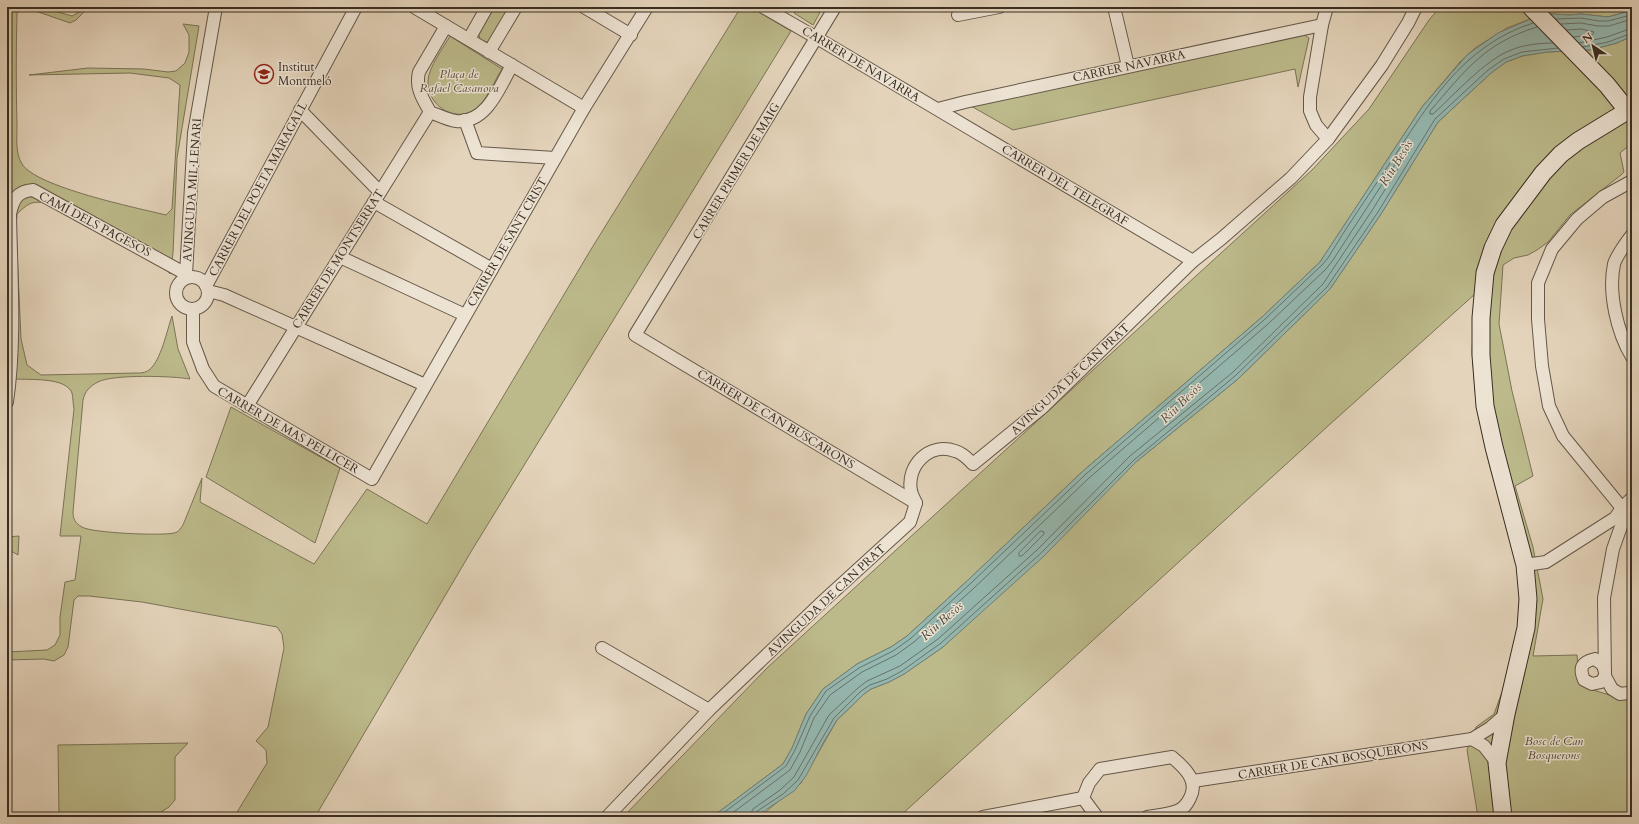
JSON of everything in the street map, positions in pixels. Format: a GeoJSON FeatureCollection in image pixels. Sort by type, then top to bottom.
{"type":"FeatureCollection","features":[{"type":"Feature","properties":{"kind":"street","name":"AVINGUDA MIL·LENARI"},"geometry":{"type":"LineString","coordinates":[[188,275],[194,133],[216,7]]}},
{"type":"Feature","properties":{"kind":"street","name":"CARRER DEL POETA MARAGALL"},"geometry":{"type":"LineString","coordinates":[[207,288],[300,110],[356,7]]}},
{"type":"Feature","properties":{"kind":"street"},"geometry":{"type":"LineString","coordinates":[[414,7],[584,108]]}},
{"type":"Feature","properties":{"kind":"street"},"geometry":{"type":"LineString","coordinates":[[469,39],[487,7]]}},
{"type":"Feature","properties":{"kind":"street"},"geometry":{"type":"LineString","coordinates":[[490,52],[516,7]]}},
{"type":"Feature","properties":{"kind":"street"},"geometry":{"type":"LineString","coordinates":[[584,7],[631,35]]}},
{"type":"Feature","properties":{"kind":"street","name":"CARRER DE SANT CRIST"},"geometry":{"type":"LineString","coordinates":[[372,479],[584,108],[631,35],[647,7]]}},
{"type":"Feature","properties":{"kind":"street","name":"CARRER DE NAVARRA"},"geometry":{"type":"LineString","coordinates":[[763,7],[938,109]]}},
{"type":"Feature","properties":{"kind":"street","name":"CARRER PRIMER DE MAIG"},"geometry":{"type":"LineString","coordinates":[[635,335],[835,7]]}},
{"type":"Feature","properties":{"kind":"street"},"geometry":{"type":"LineString","coordinates":[[960,11],[999,7]]}},
{"type":"Feature","properties":{"kind":"street"},"geometry":{"type":"LineString","coordinates":[[1114,7],[1128,66]]}},
{"type":"Feature","properties":{"kind":"street"},"geometry":{"type":"LineString","coordinates":[[1327,7],[1322,25],[1310,97],[1310,111],[1316,125],[1328,139]]}},
{"type":"Feature","properties":{"kind":"street","name":"AVINGUDA DE CAN PRAT"},"geometry":{"type":"LineString","coordinates":[[607,817],[709,710],[820,604],[910,522],[916,502],[911,492],[910,480],[912,470],[918,461],[926,454],[935,450],[945,449],[956,451],[965,456],[973,464],[986,455],[1054,397],[1193,261],[1222,240],[1285,183],[1328,139],[1382,65],[1416,7]]}},
{"type":"Feature","properties":{"kind":"street"},"geometry":{"type":"LineString","coordinates":[[1503,817],[1497,764],[1506,714],[1526,628],[1528,599],[1526,565],[1484,406],[1480,355],[1481,318],[1485,273],[1492,248],[1504,225],[1543,173],[1561,154],[1630,105],[1606,84],[1531,7]]}},
{"type":"Feature","properties":{"kind":"street","name":"CARRER NAVARRA"},"geometry":{"type":"LineString","coordinates":[[938,109],[1128,66],[1322,25]]}},
{"type":"Feature","properties":{"kind":"street"},"geometry":{"type":"LineString","coordinates":[[446,26],[419,72],[417,80],[418,90],[430,112],[456,121],[472,119],[487,108],[512,65]]}},
{"type":"Feature","properties":{"kind":"street"},"geometry":{"type":"LineString","coordinates":[[1597,129],[1611,97],[1606,84]]}},
{"type":"Feature","properties":{"kind":"street","name":"CARRER DEL TELEGRAF"},"geometry":{"type":"LineString","coordinates":[[938,109],[1193,261]]}},
{"type":"Feature","properties":{"kind":"street"},"geometry":{"type":"LineString","coordinates":[[300,110],[380,192]]}},
{"type":"Feature","properties":{"kind":"street","name":"CARRER DE MONTSERRAT"},"geometry":{"type":"LineString","coordinates":[[247,406],[430,112]]}},
{"type":"Feature","properties":{"kind":"street"},"geometry":{"type":"LineString","coordinates":[[465,120],[477,154],[555,158]]}},
{"type":"Feature","properties":{"kind":"street"},"geometry":{"type":"LineString","coordinates":[[1630,692],[1620,694],[1612,689],[1605,673],[1604,598],[1613,549],[1624,518],[1622,508],[1563,436],[1549,406],[1542,366],[1538,319],[1538,283],[1552,249],[1577,219],[1603,197],[1632,181]]}},
{"type":"Feature","properties":{"kind":"street","name":"CAMÍ DELS PAGESOS"},"geometry":{"type":"LineString","coordinates":[[7,402],[12,327],[10,214],[13,202],[18,194],[33,190],[188,275]]}},
{"type":"Feature","properties":{"kind":"street"},"geometry":{"type":"LineString","coordinates":[[374,202],[492,269]]}},
{"type":"Feature","properties":{"kind":"street"},"geometry":{"type":"LineString","coordinates":[[1632,235],[1614,262],[1613,285],[1616,318],[1632,357]]}},
{"type":"Feature","properties":{"kind":"street"},"geometry":{"type":"LineString","coordinates":[[340,257],[465,315]]}},
{"type":"Feature","properties":{"kind":"street"},"geometry":{"type":"LineString","coordinates":[[207,288],[205,302],[198,308],[192,309],[180,304],[176,293],[179,283],[188,275],[198,278],[207,288],[425,385]]}},
{"type":"Feature","properties":{"kind":"street","name":"CARRER DE MAS PELLICER"},"geometry":{"type":"LineString","coordinates":[[192,309],[193,342],[203,369],[214,386],[372,479]]}},
{"type":"Feature","properties":{"kind":"street","name":"CARRER DE CAN BUSCARONS"},"geometry":{"type":"LineString","coordinates":[[635,335],[916,502]]}},
{"type":"Feature","properties":{"kind":"street"},"geometry":{"type":"LineString","coordinates":[[1526,565],[1546,562],[1615,518],[1632,498]]}},
{"type":"Feature","properties":{"kind":"street"},"geometry":{"type":"LineString","coordinates":[[602,648],[709,710]]}},
{"type":"Feature","properties":{"kind":"street","name":"CARRER DE CAN BOSQUERONS"},"geometry":{"type":"LineString","coordinates":[[1193,782],[1472,739],[1490,728],[1506,714]]}},
{"type":"Feature","properties":{"kind":"street"},"geometry":{"type":"LineString","coordinates":[[1472,739],[1484,746],[1497,764]]}},
{"type":"Feature","properties":{"kind":"street"},"geometry":{"type":"LineString","coordinates":[[1083,798],[1089,783],[1100,769],[1172,757],[1185,768],[1193,782],[1194,792],[1187,804],[1179,811],[1147,817]]}},
{"type":"Feature","properties":{"kind":"street"},"geometry":{"type":"LineString","coordinates":[[983,817],[1083,798]]}},
{"type":"Feature","properties":{"kind":"street"},"geometry":{"type":"LineString","coordinates":[[1083,798],[1097,817]]}},
{"type":"Feature","properties":{"kind":"green space"},"geometry":{"type":"Polygon","coordinates":[[[7,7],[22,7],[17,13],[16,69],[17,145],[18,155],[22,164],[31,173],[46,181],[88,196],[166,215],[172,209],[180,85],[169,78],[130,73],[29,75],[88,68],[144,69],[168,72],[176,71],[185,63],[189,52],[189,35],[183,24],[199,26],[177,158],[173,253],[170,274],[166,268],[52,205],[41,202],[29,204],[17,214],[16,227],[21,339],[27,365],[41,375],[144,372],[149,370],[157,360],[172,316],[178,349],[190,379],[171,377],[116,378],[98,382],[88,389],[83,400],[73,512],[75,521],[82,527],[98,531],[142,534],[176,533],[183,525],[202,478],[200,502],[314,564],[367,489],[427,524],[590,251],[741,7],[751,7],[791,31],[472,550],[315,817],[234,817],[267,763],[266,750],[256,741],[268,727],[284,648],[282,634],[277,627],[142,602],[78,596],[74,600],[68,647],[64,655],[54,661],[44,659],[7,660],[7,652],[47,650],[55,645],[60,635],[60,617],[65,582],[75,580],[81,536],[60,536],[74,409],[72,393],[63,384],[47,380],[15,379],[7,439],[7,7]]]}},
{"type":"Feature","properties":{"kind":"green space"},"geometry":{"type":"Polygon","coordinates":[[[24,7],[41,7],[72,16],[81,11],[85,11],[76,20],[70,23],[24,7]]]}},
{"type":"Feature","properties":{"kind":"green space"},"geometry":{"type":"Polygon","coordinates":[[[492,7],[512,7],[490,42],[486,42],[480,39],[478,31],[492,7]]]}},
{"type":"Feature","properties":{"kind":"green space"},"geometry":{"type":"Polygon","coordinates":[[[798,7],[823,7],[813,25],[794,13],[798,7]]]}},
{"type":"Feature","properties":{"kind":"green space"},"geometry":{"type":"Polygon","coordinates":[[[1440,7],[1632,7],[1632,9],[1608,17],[1581,14],[1551,14],[1533,18],[1507,28],[1475,48],[1460,62],[1422,107],[1320,262],[1262,317],[1083,471],[907,636],[891,647],[857,664],[823,689],[806,714],[792,748],[783,764],[712,817],[623,817],[768,667],[1312,170],[1369,109],[1429,20],[1440,7]]]}},
{"type":"Feature","properties":{"kind":"green space"},"geometry":{"type":"Polygon","coordinates":[[[1303,34],[1309,38],[1298,87],[1295,69],[1013,130],[971,106],[1303,34]]]}},
{"type":"Feature","properties":{"kind":"green space","name":"Plaça de Rafael Casanova"},"geometry":{"type":"Polygon","coordinates":[[[450,36],[502,69],[479,106],[471,112],[462,114],[454,114],[445,111],[432,98],[429,90],[428,80],[431,69],[450,36]]]}},
{"type":"Feature","properties":{"kind":"green space","name":"Bosc de Can Bosquerons"},"geometry":{"type":"Polygon","coordinates":[[[1632,36],[1632,143],[1620,153],[1624,172],[1570,215],[1548,242],[1528,255],[1514,258],[1503,265],[1499,324],[1512,391],[1533,476],[1515,486],[1533,547],[1543,599],[1533,656],[1577,655],[1579,678],[1587,688],[1622,699],[1632,697],[1632,817],[1478,817],[1467,750],[1476,727],[1494,714],[1505,684],[1520,618],[1520,576],[1490,467],[1476,400],[1472,352],[1475,294],[899,817],[755,817],[764,813],[801,783],[837,720],[864,694],[871,689],[904,674],[943,647],[1136,462],[1238,379],[1330,289],[1381,214],[1438,122],[1491,73],[1506,62],[1522,56],[1547,52],[1590,50],[1617,43],[1632,36]]]}},
{"type":"Feature","properties":{"kind":"green space"},"geometry":{"type":"Polygon","coordinates":[[[231,407],[340,468],[315,543],[206,477],[231,407]]]}},
{"type":"Feature","properties":{"kind":"green space"},"geometry":{"type":"Polygon","coordinates":[[[19,536],[18,555],[13,552],[7,553],[7,537],[19,536]]]}},
{"type":"Feature","properties":{"kind":"green space"},"geometry":{"type":"Polygon","coordinates":[[[188,743],[175,757],[175,800],[169,807],[153,817],[59,817],[58,745],[188,743]]]}},
{"type":"Feature","properties":{"kind":"water","name":"Riu Besòs"},"geometry":{"type":"Polygon","coordinates":[[[1632,9],[1632,36],[1617,43],[1590,50],[1547,52],[1522,56],[1506,62],[1491,73],[1438,122],[1381,214],[1330,289],[1238,379],[1136,462],[1044,556],[943,647],[904,674],[871,689],[864,694],[837,720],[806,776],[794,791],[755,817],[712,817],[783,764],[792,748],[806,714],[823,689],[857,664],[891,647],[907,636],[1083,471],[1262,317],[1320,262],[1422,107],[1467,55],[1498,33],[1533,18],[1551,14],[1581,14],[1608,17],[1632,9]]]}},
{"type":"Feature","properties":{"kind":"place","name":"Institut Montmeló"},"geometry":{"type":"Point","coordinates":[264,74]}}]}
